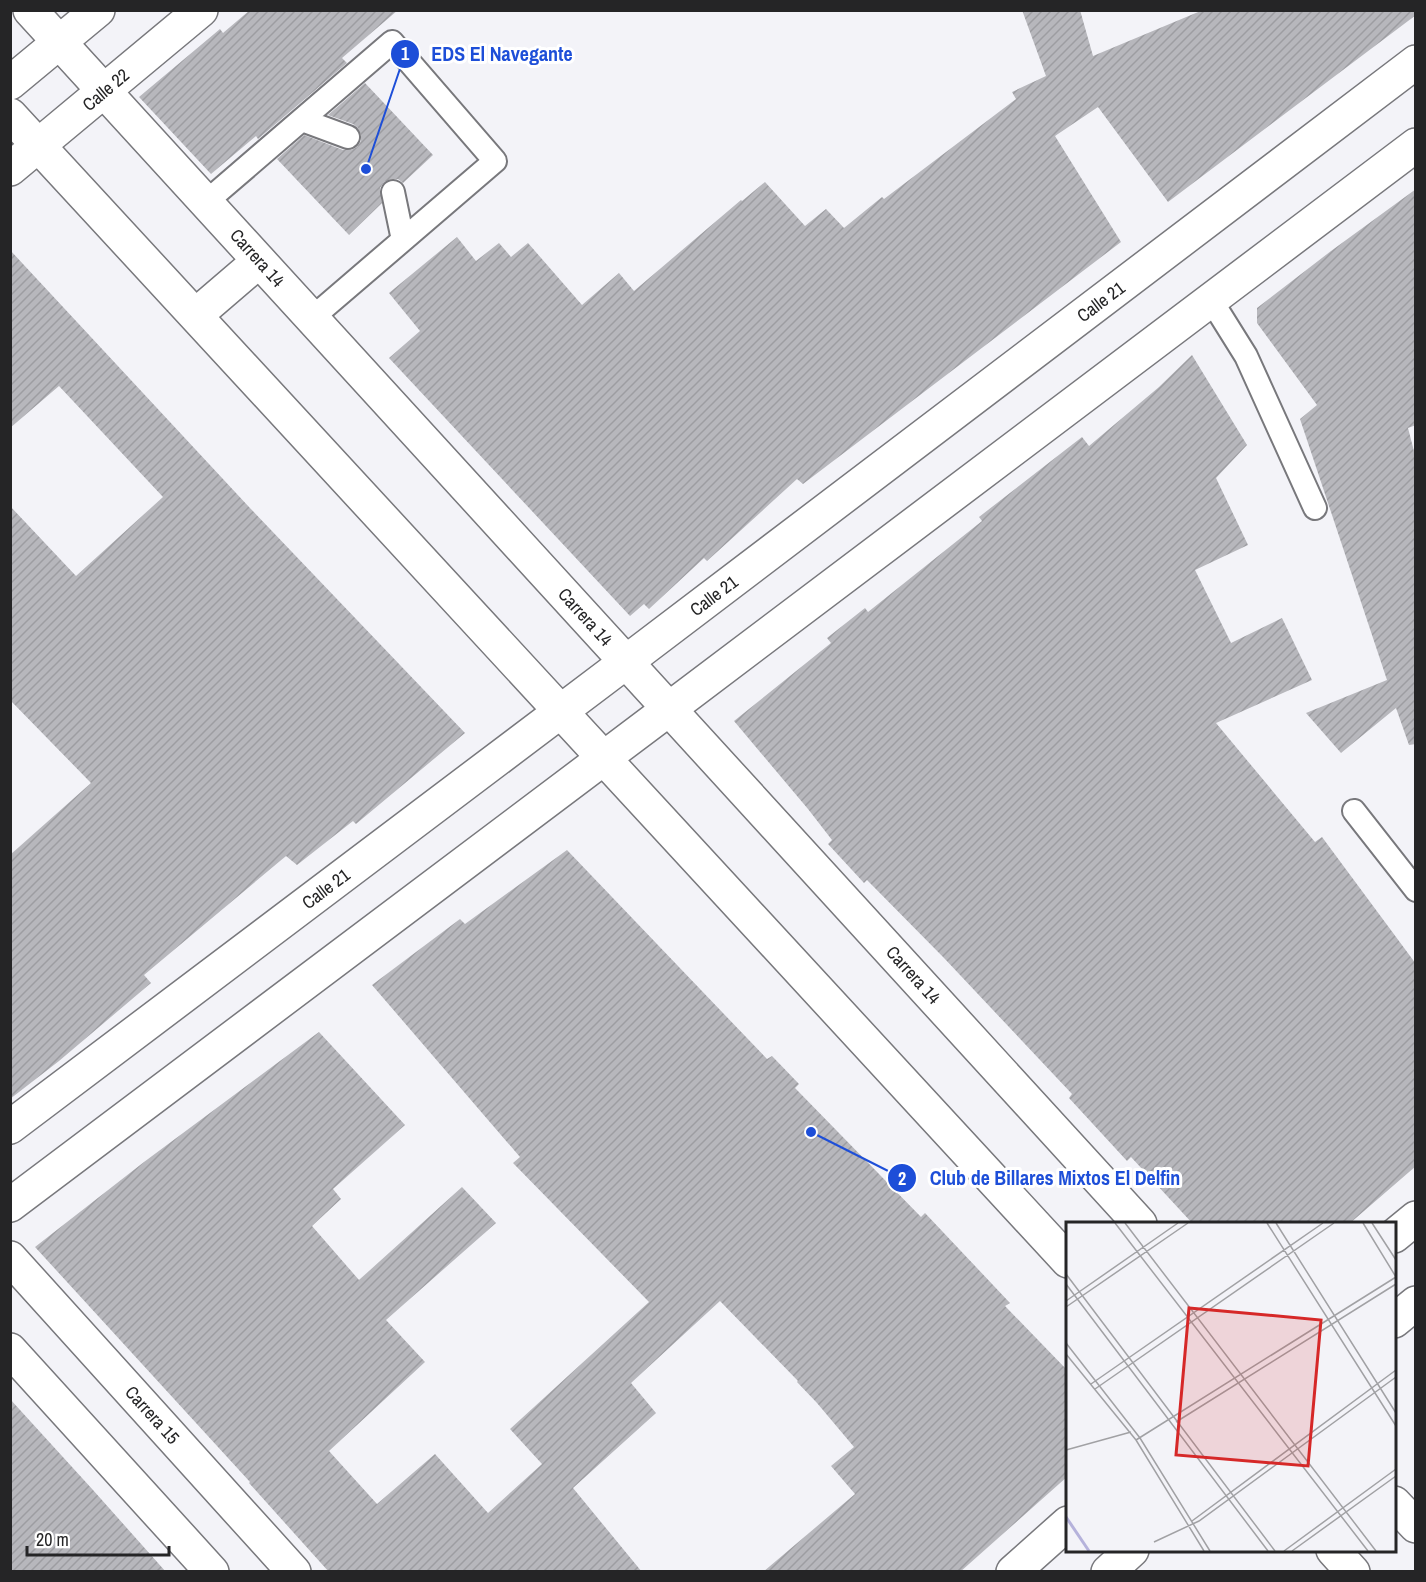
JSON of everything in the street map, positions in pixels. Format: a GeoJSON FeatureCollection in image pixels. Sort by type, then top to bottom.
{"type":"FeatureCollection","features":[{"type":"Feature","properties":{"kind":"street","name":"Carrera 14"},"geometry":{"type":"LineString","coordinates":[[30,10],[1138,1222]]}},
{"type":"Feature","properties":{"kind":"street"},"geometry":{"type":"LineString","coordinates":[[10,83],[98,10]]}},
{"type":"Feature","properties":{"kind":"street","name":"Calle 22"},"geometry":{"type":"LineString","coordinates":[[10,169],[201,10]]}},
{"type":"Feature","properties":{"kind":"street","name":"Calle 21"},"geometry":{"type":"LineString","coordinates":[[10,1127],[561,712],[1416,62]]}},
{"type":"Feature","properties":{"kind":"street"},"geometry":{"type":"LineString","coordinates":[[10,115],[1066,1258]]}},
{"type":"Feature","properties":{"kind":"street"},"geometry":{"type":"LineString","coordinates":[[10,1205],[1416,145]]}},
{"type":"Feature","properties":{"kind":"street"},"geometry":{"type":"LineString","coordinates":[[196,315],[259,261]]}},
{"type":"Feature","properties":{"kind":"street"},"geometry":{"type":"LineString","coordinates":[[1396,1235],[1416,1218]]}},
{"type":"Feature","properties":{"kind":"street","name":"Carrera 15"},"geometry":{"type":"LineString","coordinates":[[10,1258],[294,1572]]}},
{"type":"Feature","properties":{"kind":"street"},"geometry":{"type":"LineString","coordinates":[[1396,1320],[1416,1303]]}},
{"type":"Feature","properties":{"kind":"street"},"geometry":{"type":"LineString","coordinates":[[10,1350],[212,1572]]}},
{"type":"Feature","properties":{"kind":"street"},"geometry":{"type":"LineString","coordinates":[[1396,1504],[1416,1526]]}},
{"type":"Feature","properties":{"kind":"street"},"geometry":{"type":"LineString","coordinates":[[1013,1572],[1066,1525]]}},
{"type":"Feature","properties":{"kind":"street"},"geometry":{"type":"LineString","coordinates":[[1108,1572],[1131,1552]]}},
{"type":"Feature","properties":{"kind":"street"},"geometry":{"type":"LineString","coordinates":[[1335,1552],[1353,1572]]}},
{"type":"Feature","properties":{"kind":"lane"},"geometry":{"type":"LineString","coordinates":[[206,202],[392,42],[495,161],[312,318]]}},
{"type":"Feature","properties":{"kind":"lane"},"geometry":{"type":"LineString","coordinates":[[302,120],[348,137]]}},
{"type":"Feature","properties":{"kind":"lane"},"geometry":{"type":"LineString","coordinates":[[393,192],[403,240]]}},
{"type":"Feature","properties":{"kind":"lane"},"geometry":{"type":"LineString","coordinates":[[1211,300],[1246,356],[1314,508]]}},
{"type":"Feature","properties":{"kind":"lane"},"geometry":{"type":"LineString","coordinates":[[1354,811],[1416,890]]}},
{"type":"Feature","properties":{"kind":"building"},"geometry":{"type":"Polygon","coordinates":[[[250,10],[398,10],[342,58],[347,63],[258,139],[256,136],[211,174],[139,97],[220,29],[223,33],[250,10]]]}},
{"type":"Feature","properties":{"kind":"building"},"geometry":{"type":"Polygon","coordinates":[[[1022,10],[1080,10],[1093,56],[1203,10],[1416,10],[1416,15],[1168,202],[1098,107],[1055,136],[1121,242],[803,484],[797,479],[707,561],[704,558],[649,609],[644,604],[630,616],[389,358],[420,331],[389,293],[457,237],[476,261],[499,243],[511,257],[528,243],[582,305],[619,273],[634,291],[765,182],[805,226],[826,209],[844,228],[882,197],[884,199],[1016,99],[1012,92],[1046,76],[1022,10]]]}},
{"type":"Feature","properties":{"kind":"building"},"geometry":{"type":"Polygon","coordinates":[[[365,83],[433,155],[403,183],[398,179],[384,182],[380,188],[382,203],[349,235],[277,159],[304,135],[343,150],[357,147],[361,141],[358,128],[328,115],[365,83]]]}},
{"type":"Feature","properties":{"kind":"building"},"geometry":{"type":"Polygon","coordinates":[[[1416,189],[1416,425],[1408,428],[1416,459],[1416,744],[1409,745],[1396,708],[1341,753],[1306,713],[1387,680],[1300,419],[1317,405],[1257,323],[1257,308],[1416,189]]]}},
{"type":"Feature","properties":{"kind":"building"},"geometry":{"type":"Polygon","coordinates":[[[10,250],[249,507],[465,733],[356,824],[353,821],[297,865],[286,856],[144,975],[151,983],[10,1099],[10,855],[91,783],[10,700],[10,506],[76,576],[163,497],[59,386],[10,428],[10,250]]]}},
{"type":"Feature","properties":{"kind":"building"},"geometry":{"type":"Polygon","coordinates":[[[1192,355],[1247,445],[1216,478],[1248,545],[1195,570],[1231,643],[1282,618],[1312,680],[1216,723],[1315,842],[1322,837],[1416,964],[1416,1166],[1351,1222],[1191,1222],[1131,1157],[1127,1161],[1069,1098],[1072,1094],[944,958],[867,880],[864,883],[828,844],[832,840],[734,721],[831,643],[827,638],[865,608],[868,612],[982,521],[979,517],[1082,437],[1089,446],[1159,387],[1192,355]]]}},
{"type":"Feature","properties":{"kind":"building"},"geometry":{"type":"Polygon","coordinates":[[[567,850],[767,1059],[772,1056],[799,1084],[795,1088],[921,1217],[925,1213],[1010,1303],[1005,1306],[1066,1369],[1066,1478],[960,1572],[763,1572],[855,1494],[831,1466],[854,1447],[798,1381],[720,1301],[631,1383],[656,1413],[573,1488],[642,1572],[329,1572],[35,1247],[144,1162],[319,1032],[405,1125],[333,1189],[341,1199],[312,1226],[359,1280],[462,1187],[496,1223],[386,1320],[425,1362],[329,1451],[377,1504],[435,1454],[488,1513],[542,1464],[510,1429],[649,1302],[513,1163],[520,1157],[372,985],[460,919],[465,924],[567,850]]]}},
{"type":"Feature","properties":{"kind":"building"},"geometry":{"type":"Polygon","coordinates":[[[10,1399],[93,1490],[166,1572],[10,1572],[10,1399]]]}},
{"type":"Feature","properties":{"kind":"place","name":"EDS El Navegante"},"geometry":{"type":"Point","coordinates":[366,169]}},
{"type":"Feature","properties":{"kind":"place","name":"Club de Billares Mixtos El Delfin"},"geometry":{"type":"Point","coordinates":[811,1132]}}]}
